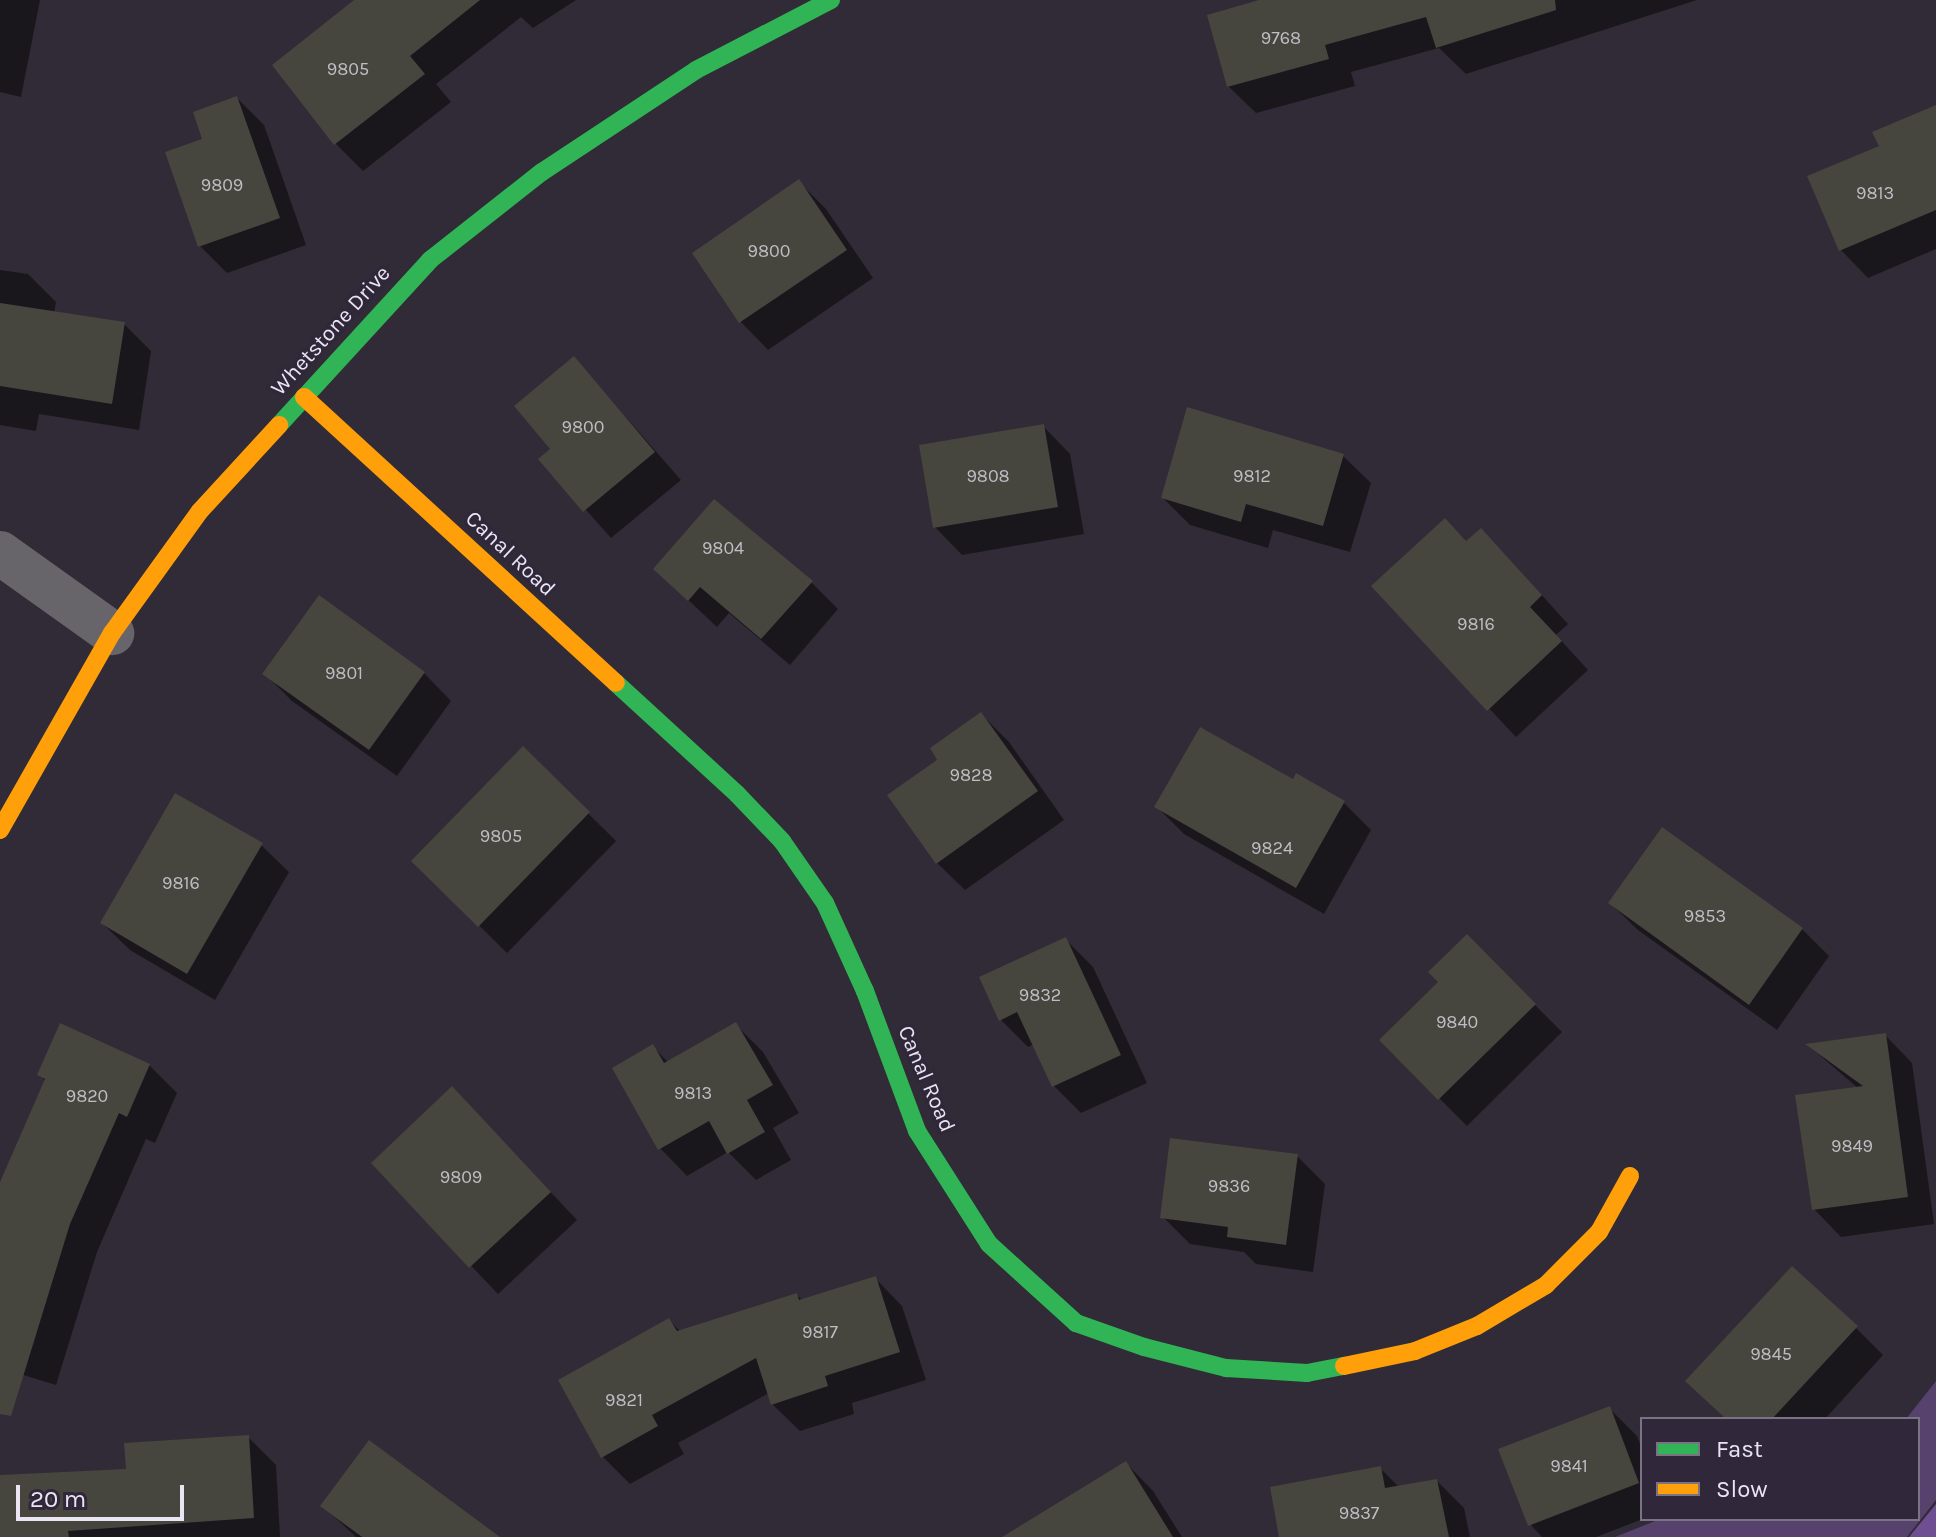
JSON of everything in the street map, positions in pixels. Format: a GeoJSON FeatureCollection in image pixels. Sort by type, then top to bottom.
{"type":"FeatureCollection","features":[{"type":"Feature","properties":{"kind":"street","name":"Whetstone Drive"},"geometry":{"type":"LineString","coordinates":[[0,830],[112,633],[200,511],[430,260],[542,172],[696,70],[831,0]]}},
{"type":"Feature","properties":{"kind":"street","name":"Canal Road"},"geometry":{"type":"LineString","coordinates":[[304,397],[737,794],[782,841],[825,903],[865,991],[917,1131],[989,1244],[1076,1323],[1144,1347],[1226,1368],[1307,1373],[1415,1351],[1477,1326],[1546,1285],[1599,1232],[1630,1176]]}},
{"type":"Feature","properties":{"kind":"street"},"geometry":{"type":"LineString","coordinates":[[0,553],[112,633]]}},
{"type":"Feature","properties":{"kind":"shaded area"},"geometry":{"type":"Polygon","coordinates":[[[1936,1381],[1936,1500],[1920,1520],[1920,1417],[1908,1417],[1936,1381]]]}},
{"type":"Feature","properties":{"kind":"shaded area"},"geometry":{"type":"Polygon","coordinates":[[[1936,1504],[1936,1537],[1909,1537],[1936,1504]]]}},
{"type":"Feature","properties":{"kind":"shaded area"},"geometry":{"type":"Polygon","coordinates":[[[1655,1521],[1920,1521],[1907,1537],[1615,1537],[1655,1521]]]}},
{"type":"Feature","properties":{"kind":"building"},"geometry":{"type":"Polygon","coordinates":[[[354,0],[480,0],[410,56],[425,74],[334,145],[272,65],[354,0]]]}},
{"type":"Feature","properties":{"kind":"building"},"geometry":{"type":"Polygon","coordinates":[[[1259,0],[1555,0],[1556,10],[1436,48],[1426,17],[1325,45],[1329,59],[1227,87],[1207,15],[1259,0]]]}},
{"type":"Feature","properties":{"kind":"building"},"geometry":{"type":"Polygon","coordinates":[[[237,96],[280,218],[198,247],[165,152],[202,139],[193,112],[237,96]]]}},
{"type":"Feature","properties":{"kind":"building"},"geometry":{"type":"Polygon","coordinates":[[[1936,105],[1936,210],[1839,251],[1807,176],[1879,146],[1872,132],[1936,105]]]}},
{"type":"Feature","properties":{"kind":"building"},"geometry":{"type":"Polygon","coordinates":[[[799,179],[847,250],[739,323],[692,253],[799,179]]]}},
{"type":"Feature","properties":{"kind":"building"},"geometry":{"type":"Polygon","coordinates":[[[0,303],[125,322],[112,404],[0,386],[0,303]]]}},
{"type":"Feature","properties":{"kind":"building"},"geometry":{"type":"Polygon","coordinates":[[[574,356],[655,452],[583,512],[538,459],[550,449],[514,406],[574,356]]]}},
{"type":"Feature","properties":{"kind":"building"},"geometry":{"type":"Polygon","coordinates":[[[1187,407],[1344,454],[1323,526],[1246,504],[1241,522],[1161,498],[1187,407]]]}},
{"type":"Feature","properties":{"kind":"building"},"geometry":{"type":"Polygon","coordinates":[[[1044,424],[1058,507],[933,528],[919,445],[1044,424]]]}},
{"type":"Feature","properties":{"kind":"building"},"geometry":{"type":"Polygon","coordinates":[[[714,499],[813,581],[761,639],[700,587],[688,601],[653,569],[714,499]]]}},
{"type":"Feature","properties":{"kind":"building"},"geometry":{"type":"Polygon","coordinates":[[[1445,518],[1466,541],[1481,528],[1542,595],[1530,607],[1562,641],[1487,711],[1371,586],[1445,518]]]}},
{"type":"Feature","properties":{"kind":"building"},"geometry":{"type":"Polygon","coordinates":[[[319,595],[425,672],[369,750],[262,674],[319,595]]]}},
{"type":"Feature","properties":{"kind":"building"},"geometry":{"type":"Polygon","coordinates":[[[981,712],[1038,791],[936,864],[887,795],[937,760],[930,748],[981,712]]]}},
{"type":"Feature","properties":{"kind":"building"},"geometry":{"type":"Polygon","coordinates":[[[1200,727],[1293,779],[1296,773],[1345,801],[1296,888],[1154,807],[1200,727]]]}},
{"type":"Feature","properties":{"kind":"building"},"geometry":{"type":"Polygon","coordinates":[[[523,746],[590,812],[478,927],[411,861],[523,746]]]}},
{"type":"Feature","properties":{"kind":"building"},"geometry":{"type":"Polygon","coordinates":[[[175,793],[263,843],[187,974],[100,923],[175,793]]]}},
{"type":"Feature","properties":{"kind":"building"},"geometry":{"type":"Polygon","coordinates":[[[1662,827],[1803,928],[1749,1005],[1608,903],[1662,827]]]}},
{"type":"Feature","properties":{"kind":"building"},"geometry":{"type":"Polygon","coordinates":[[[1467,934],[1536,1004],[1438,1100],[1379,1040],[1438,982],[1428,972],[1467,934]]]}},
{"type":"Feature","properties":{"kind":"building"},"geometry":{"type":"Polygon","coordinates":[[[1066,937],[1121,1055],[1052,1087],[1017,1012],[999,1021],[979,977],[1066,937]]]}},
{"type":"Feature","properties":{"kind":"building"},"geometry":{"type":"Polygon","coordinates":[[[736,1022],[773,1085],[747,1100],[765,1132],[727,1154],[709,1121],[658,1150],[612,1068],[653,1044],[664,1063],[736,1022]]]}},
{"type":"Feature","properties":{"kind":"building"},"geometry":{"type":"Polygon","coordinates":[[[60,1023],[150,1064],[127,1117],[119,1113],[70,1224],[11,1416],[0,1414],[0,1182],[45,1079],[37,1075],[60,1023]]]}},
{"type":"Feature","properties":{"kind":"building"},"geometry":{"type":"Polygon","coordinates":[[[1886,1033],[1908,1197],[1812,1210],[1795,1095],[1863,1086],[1805,1044],[1886,1033]]]}},
{"type":"Feature","properties":{"kind":"building"},"geometry":{"type":"Polygon","coordinates":[[[452,1086],[551,1192],[469,1268],[371,1163],[452,1086]]]}},
{"type":"Feature","properties":{"kind":"building"},"geometry":{"type":"Polygon","coordinates":[[[1170,1138],[1298,1154],[1286,1245],[1227,1237],[1228,1227],[1160,1218],[1170,1138]]]}},
{"type":"Feature","properties":{"kind":"building"},"geometry":{"type":"Polygon","coordinates":[[[1792,1266],[1858,1326],[1774,1417],[1724,1417],[1685,1381],[1792,1266]]]}},
{"type":"Feature","properties":{"kind":"building"},"geometry":{"type":"Polygon","coordinates":[[[876,1276],[900,1352],[825,1376],[828,1386],[771,1405],[756,1358],[652,1415],[658,1426],[601,1458],[558,1380],[669,1318],[677,1331],[797,1293],[799,1300],[876,1276]]]}},
{"type":"Feature","properties":{"kind":"building"},"geometry":{"type":"Polygon","coordinates":[[[1610,1406],[1639,1483],[1528,1526],[1498,1449],[1610,1406]]]}},
{"type":"Feature","properties":{"kind":"building"},"geometry":{"type":"Polygon","coordinates":[[[249,1435],[254,1518],[68,1531],[69,1537],[0,1537],[0,1475],[126,1469],[124,1443],[249,1435]]]}},
{"type":"Feature","properties":{"kind":"building"},"geometry":{"type":"Polygon","coordinates":[[[369,1440],[500,1537],[362,1537],[320,1506],[369,1440]]]}},
{"type":"Feature","properties":{"kind":"building"},"geometry":{"type":"Polygon","coordinates":[[[1126,1461],[1173,1537],[1002,1537],[1126,1461]]]}},
{"type":"Feature","properties":{"kind":"building"},"geometry":{"type":"Polygon","coordinates":[[[1381,1466],[1385,1488],[1437,1479],[1449,1537],[1279,1537],[1270,1487],[1381,1466]]]}},
{"type":"Feature","properties":{"kind":"traffic: fast"},"geometry":{"type":"LineString","coordinates":[[279,425],[430,260],[542,172],[696,70],[831,0]]}},
{"type":"Feature","properties":{"kind":"traffic: fast"},"geometry":{"type":"LineString","coordinates":[[616,683],[737,794],[782,841],[825,903],[865,991],[917,1131],[989,1244],[1076,1323],[1144,1347],[1226,1368],[1307,1373],[1344,1366]]}},
{"type":"Feature","properties":{"kind":"traffic: slow"},"geometry":{"type":"LineString","coordinates":[[304,397],[616,683]]}},
{"type":"Feature","properties":{"kind":"traffic: slow"},"geometry":{"type":"LineString","coordinates":[[0,830],[112,633],[200,511],[279,425]]}},
{"type":"Feature","properties":{"kind":"traffic: slow"},"geometry":{"type":"LineString","coordinates":[[1344,1366],[1415,1351],[1477,1326],[1546,1285],[1599,1232],[1630,1176]]}}]}
